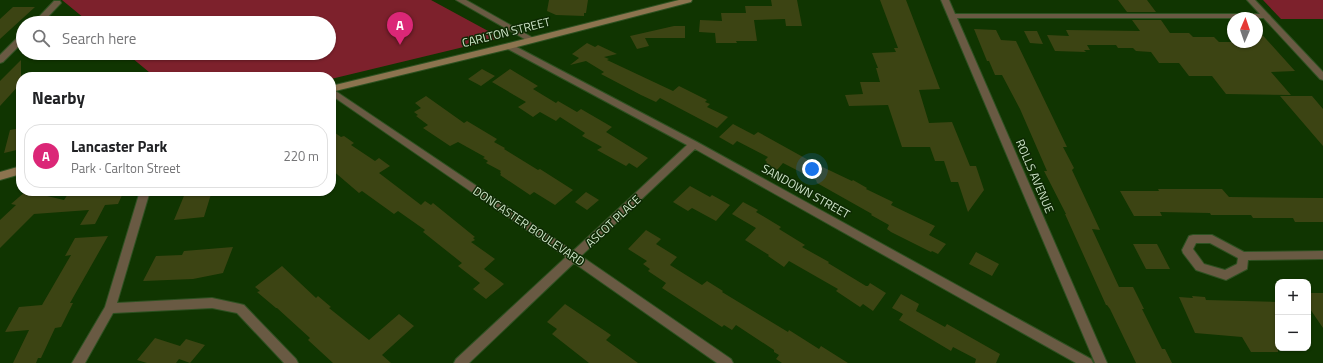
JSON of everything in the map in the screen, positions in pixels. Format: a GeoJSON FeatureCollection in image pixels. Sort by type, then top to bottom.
{"type":"FeatureCollection","features":[{"type":"Feature","properties":{"kind":"main road","name":"CARLTON STREET"},"geometry":{"type":"LineString","coordinates":[[336,89],[688,0]]}},
{"type":"Feature","properties":{"kind":"main road"},"geometry":{"type":"LineString","coordinates":[[1,177],[16,172]]}},
{"type":"Feature","properties":{"kind":"street"},"geometry":{"type":"LineString","coordinates":[[460,0],[530,39]]}},
{"type":"Feature","properties":{"kind":"street","name":"ROLLS AVENUE"},"geometry":{"type":"LineString","coordinates":[[945,0],[1101,363]]}},
{"type":"Feature","properties":{"kind":"street"},"geometry":{"type":"LineString","coordinates":[[1251,0],[1323,77]]}},
{"type":"Feature","properties":{"kind":"street"},"geometry":{"type":"LineString","coordinates":[[44,16],[57,3]]}},
{"type":"Feature","properties":{"kind":"street"},"geometry":{"type":"LineString","coordinates":[[952,16],[1266,16]]}},
{"type":"Feature","properties":{"kind":"street"},"geometry":{"type":"LineString","coordinates":[[0,60],[16,44]]}},
{"type":"Feature","properties":{"kind":"street","name":"SANDOWN STREET"},"geometry":{"type":"LineString","coordinates":[[509,46],[694,144],[1088,363]]}},
{"type":"Feature","properties":{"kind":"street","name":"DONCASTER BOULEVARD"},"geometry":{"type":"LineString","coordinates":[[336,93],[727,363]]}},
{"type":"Feature","properties":{"kind":"street","name":"ASCOT PLACE"},"geometry":{"type":"LineString","coordinates":[[460,363],[694,144]]}},
{"type":"Feature","properties":{"kind":"street"},"geometry":{"type":"LineString","coordinates":[[78,363],[110,308],[144,196]]}},
{"type":"Feature","properties":{"kind":"street"},"geometry":{"type":"LineString","coordinates":[[1243,256],[1243,266],[1226,275],[1200,267],[1187,250],[1193,239],[1212,239],[1243,256],[1323,255]]}},
{"type":"Feature","properties":{"kind":"street"},"geometry":{"type":"LineString","coordinates":[[110,308],[212,303],[240,309],[292,363]]}},
{"type":"Feature","properties":{"kind":"shaded area"},"geometry":{"type":"Polygon","coordinates":[[[62,0],[431,0],[501,38],[336,78],[336,72],[149,72],[134,60],[336,60],[336,16],[81,16],[62,0]]]}},
{"type":"Feature","properties":{"kind":"shaded area"},"geometry":{"type":"Polygon","coordinates":[[[1263,0],[1323,0],[1323,19],[1281,19],[1263,0]]]}},
{"type":"Feature","properties":{"kind":"building"},"geometry":{"type":"Polygon","coordinates":[[[549,0],[588,0],[586,13],[584,13],[584,16],[556,15],[547,11],[549,0]]]}},
{"type":"Feature","properties":{"kind":"building"},"geometry":{"type":"Polygon","coordinates":[[[771,0],[797,0],[802,26],[786,26],[785,19],[754,20],[757,41],[736,41],[737,43],[716,43],[715,33],[699,32],[700,20],[722,21],[721,13],[746,13],[745,6],[772,6],[771,0]]]}},
{"type":"Feature","properties":{"kind":"building"},"geometry":{"type":"Polygon","coordinates":[[[880,0],[906,0],[940,89],[919,90],[929,123],[952,122],[970,166],[976,166],[984,190],[968,212],[958,182],[951,182],[944,161],[935,161],[930,147],[902,147],[888,105],[849,106],[845,95],[863,94],[860,82],[880,82],[876,68],[878,68],[872,53],[896,52],[894,48],[898,48],[880,0]]]}},
{"type":"Feature","properties":{"kind":"building"},"geometry":{"type":"Polygon","coordinates":[[[1118,0],[1147,0],[1156,12],[1127,12],[1118,0]]]}},
{"type":"Feature","properties":{"kind":"building"},"geometry":{"type":"Polygon","coordinates":[[[13,7],[35,7],[25,16],[16,16],[16,24],[0,39],[0,19],[13,7]]]}},
{"type":"Feature","properties":{"kind":"building"},"geometry":{"type":"Polygon","coordinates":[[[1132,20],[1161,20],[1170,33],[1189,33],[1193,37],[1214,37],[1219,42],[1227,42],[1227,48],[1263,48],[1263,36],[1295,71],[1271,72],[1291,95],[1226,94],[1212,76],[1189,76],[1179,63],[1159,63],[1151,52],[1136,51],[1133,48],[1118,48],[1116,45],[1087,45],[1090,50],[1084,50],[1086,52],[1055,51],[1047,35],[1069,36],[1066,30],[1140,31],[1132,20]]]}},
{"type":"Feature","properties":{"kind":"building"},"geometry":{"type":"Polygon","coordinates":[[[674,26],[685,26],[685,38],[645,38],[649,46],[637,49],[630,36],[674,26]]]}},
{"type":"Feature","properties":{"kind":"building"},"geometry":{"type":"Polygon","coordinates":[[[974,29],[996,30],[1001,40],[1016,41],[1067,147],[1063,147],[1074,168],[1072,170],[1100,230],[1092,229],[1119,287],[1133,287],[1162,349],[1165,349],[1172,363],[1136,363],[1110,309],[1106,305],[1066,214],[1044,171],[1047,171],[1020,109],[1002,75],[995,75],[989,61],[987,61],[974,29]]]}},
{"type":"Feature","properties":{"kind":"building"},"geometry":{"type":"Polygon","coordinates":[[[1024,31],[1037,31],[1043,44],[1030,43],[1024,31]]]}},
{"type":"Feature","properties":{"kind":"building"},"geometry":{"type":"Polygon","coordinates":[[[587,43],[595,47],[598,45],[617,54],[604,57],[609,59],[607,60],[673,91],[679,86],[707,100],[705,102],[710,104],[707,107],[728,117],[717,128],[660,98],[656,102],[641,95],[601,74],[604,72],[586,61],[570,65],[579,58],[572,54],[587,43]]]}},
{"type":"Feature","properties":{"kind":"building"},"geometry":{"type":"Polygon","coordinates":[[[21,60],[21,72],[16,72],[16,88],[0,106],[0,81],[21,60]]]}},
{"type":"Feature","properties":{"kind":"building"},"geometry":{"type":"Polygon","coordinates":[[[482,69],[495,76],[481,86],[468,79],[482,69]]]}},
{"type":"Feature","properties":{"kind":"building"},"geometry":{"type":"Polygon","coordinates":[[[510,69],[538,86],[533,89],[556,103],[558,101],[577,112],[581,109],[612,127],[606,132],[648,158],[637,168],[629,163],[626,166],[597,150],[602,147],[582,136],[585,133],[560,117],[556,121],[540,112],[533,117],[518,107],[526,102],[492,82],[510,69]]]}},
{"type":"Feature","properties":{"kind":"building"},"geometry":{"type":"Polygon","coordinates":[[[426,96],[464,123],[467,121],[497,139],[494,142],[505,148],[504,149],[573,190],[555,205],[534,192],[530,195],[500,175],[501,171],[486,163],[488,161],[483,158],[485,157],[458,142],[450,146],[423,128],[428,125],[416,116],[418,115],[414,112],[421,108],[415,103],[426,96]]]}},
{"type":"Feature","properties":{"kind":"building"},"geometry":{"type":"Polygon","coordinates":[[[1280,96],[1312,96],[1323,109],[1323,146],[1280,96]]]}},
{"type":"Feature","properties":{"kind":"building"},"geometry":{"type":"Polygon","coordinates":[[[733,124],[754,135],[758,132],[812,162],[852,181],[853,180],[867,188],[866,189],[893,202],[891,205],[935,226],[929,235],[946,244],[938,254],[932,251],[931,252],[891,232],[887,229],[889,225],[817,183],[816,180],[783,163],[777,170],[766,163],[767,162],[765,160],[768,157],[737,141],[733,145],[719,137],[733,124]]]}},
{"type":"Feature","properties":{"kind":"building"},"geometry":{"type":"Polygon","coordinates":[[[16,129],[16,150],[4,153],[10,130],[16,129]]]}},
{"type":"Feature","properties":{"kind":"building"},"geometry":{"type":"Polygon","coordinates":[[[336,134],[341,137],[344,136],[354,143],[351,145],[375,161],[379,158],[390,166],[379,173],[421,205],[425,201],[431,205],[433,203],[475,237],[473,238],[475,240],[471,242],[495,259],[484,269],[504,284],[486,299],[473,289],[480,283],[458,266],[462,263],[423,232],[425,230],[398,211],[394,214],[362,191],[359,193],[336,173],[336,134]]]}},
{"type":"Feature","properties":{"kind":"building"},"geometry":{"type":"Polygon","coordinates":[[[690,186],[710,197],[712,195],[730,205],[716,221],[692,208],[688,211],[673,202],[690,186]]]}},
{"type":"Feature","properties":{"kind":"building"},"geometry":{"type":"Polygon","coordinates":[[[1158,189],[1222,189],[1229,197],[1323,198],[1323,222],[1295,222],[1293,218],[1253,218],[1251,215],[1211,215],[1210,213],[1160,212],[1162,216],[1134,216],[1120,191],[1159,191],[1158,189]]]}},
{"type":"Feature","properties":{"kind":"building"},"geometry":{"type":"Polygon","coordinates":[[[586,192],[599,200],[587,210],[575,202],[586,192]]]}},
{"type":"Feature","properties":{"kind":"building"},"geometry":{"type":"Polygon","coordinates":[[[20,196],[47,196],[64,200],[67,196],[122,196],[118,204],[105,205],[95,224],[80,225],[89,210],[34,214],[0,248],[0,220],[16,205],[11,204],[20,196]]]}},
{"type":"Feature","properties":{"kind":"building"},"geometry":{"type":"Polygon","coordinates":[[[184,196],[210,196],[204,217],[174,220],[184,196]]]}},
{"type":"Feature","properties":{"kind":"building"},"geometry":{"type":"Polygon","coordinates":[[[743,202],[758,210],[756,212],[781,227],[779,229],[805,245],[802,247],[829,262],[828,263],[866,286],[870,283],[886,293],[873,311],[863,304],[860,307],[836,291],[838,289],[789,261],[784,267],[768,256],[769,255],[745,240],[756,228],[732,214],[743,202]]]}},
{"type":"Feature","properties":{"kind":"building"},"geometry":{"type":"Polygon","coordinates":[[[646,230],[661,239],[656,244],[677,257],[670,265],[702,285],[707,281],[723,291],[722,292],[788,332],[789,330],[819,349],[821,346],[848,363],[782,363],[776,359],[779,355],[774,352],[774,350],[736,325],[732,330],[724,325],[722,327],[662,288],[666,283],[648,271],[650,269],[643,264],[647,261],[628,249],[646,230]]]}},
{"type":"Feature","properties":{"kind":"building"},"geometry":{"type":"Polygon","coordinates":[[[108,236],[70,303],[73,303],[61,327],[55,328],[41,358],[38,358],[36,363],[13,363],[29,330],[5,332],[19,307],[42,305],[71,255],[65,256],[75,238],[108,236]]]}},
{"type":"Feature","properties":{"kind":"building"},"geometry":{"type":"Polygon","coordinates":[[[1133,244],[1157,244],[1170,269],[1146,269],[1133,244]]]}},
{"type":"Feature","properties":{"kind":"building"},"geometry":{"type":"Polygon","coordinates":[[[233,247],[223,273],[193,279],[143,281],[156,256],[182,255],[184,251],[233,247]]]}},
{"type":"Feature","properties":{"kind":"building"},"geometry":{"type":"Polygon","coordinates":[[[976,252],[999,264],[992,276],[969,264],[976,252]]]}},
{"type":"Feature","properties":{"kind":"building"},"geometry":{"type":"Polygon","coordinates":[[[282,266],[316,298],[318,296],[331,307],[329,308],[369,340],[399,314],[414,326],[382,355],[391,363],[333,363],[308,340],[310,338],[257,292],[260,291],[255,287],[282,266]]]}},
{"type":"Feature","properties":{"kind":"building"},"geometry":{"type":"Polygon","coordinates":[[[1311,293],[1323,293],[1323,328],[1311,310],[1311,293]]]}},
{"type":"Feature","properties":{"kind":"building"},"geometry":{"type":"Polygon","coordinates":[[[901,294],[919,304],[916,311],[945,327],[947,324],[1000,354],[996,363],[975,363],[976,359],[953,347],[951,351],[899,320],[903,314],[892,308],[901,294]]]}},
{"type":"Feature","properties":{"kind":"building"},"geometry":{"type":"Polygon","coordinates":[[[1192,296],[1205,297],[1206,300],[1275,302],[1275,351],[1278,352],[1251,352],[1242,337],[1195,333],[1179,297],[1193,298],[1192,296]]]}},
{"type":"Feature","properties":{"kind":"building"},"geometry":{"type":"Polygon","coordinates":[[[565,304],[611,335],[606,340],[638,363],[589,363],[552,334],[557,329],[547,322],[565,304]]]}},
{"type":"Feature","properties":{"kind":"building"},"geometry":{"type":"Polygon","coordinates":[[[155,338],[180,346],[186,339],[205,345],[190,363],[179,359],[176,363],[147,363],[137,360],[155,338]]]}},
{"type":"Feature","properties":{"kind":"place","name":"Lancaster Park"},"geometry":{"type":"Point","coordinates":[400,45]}}]}
